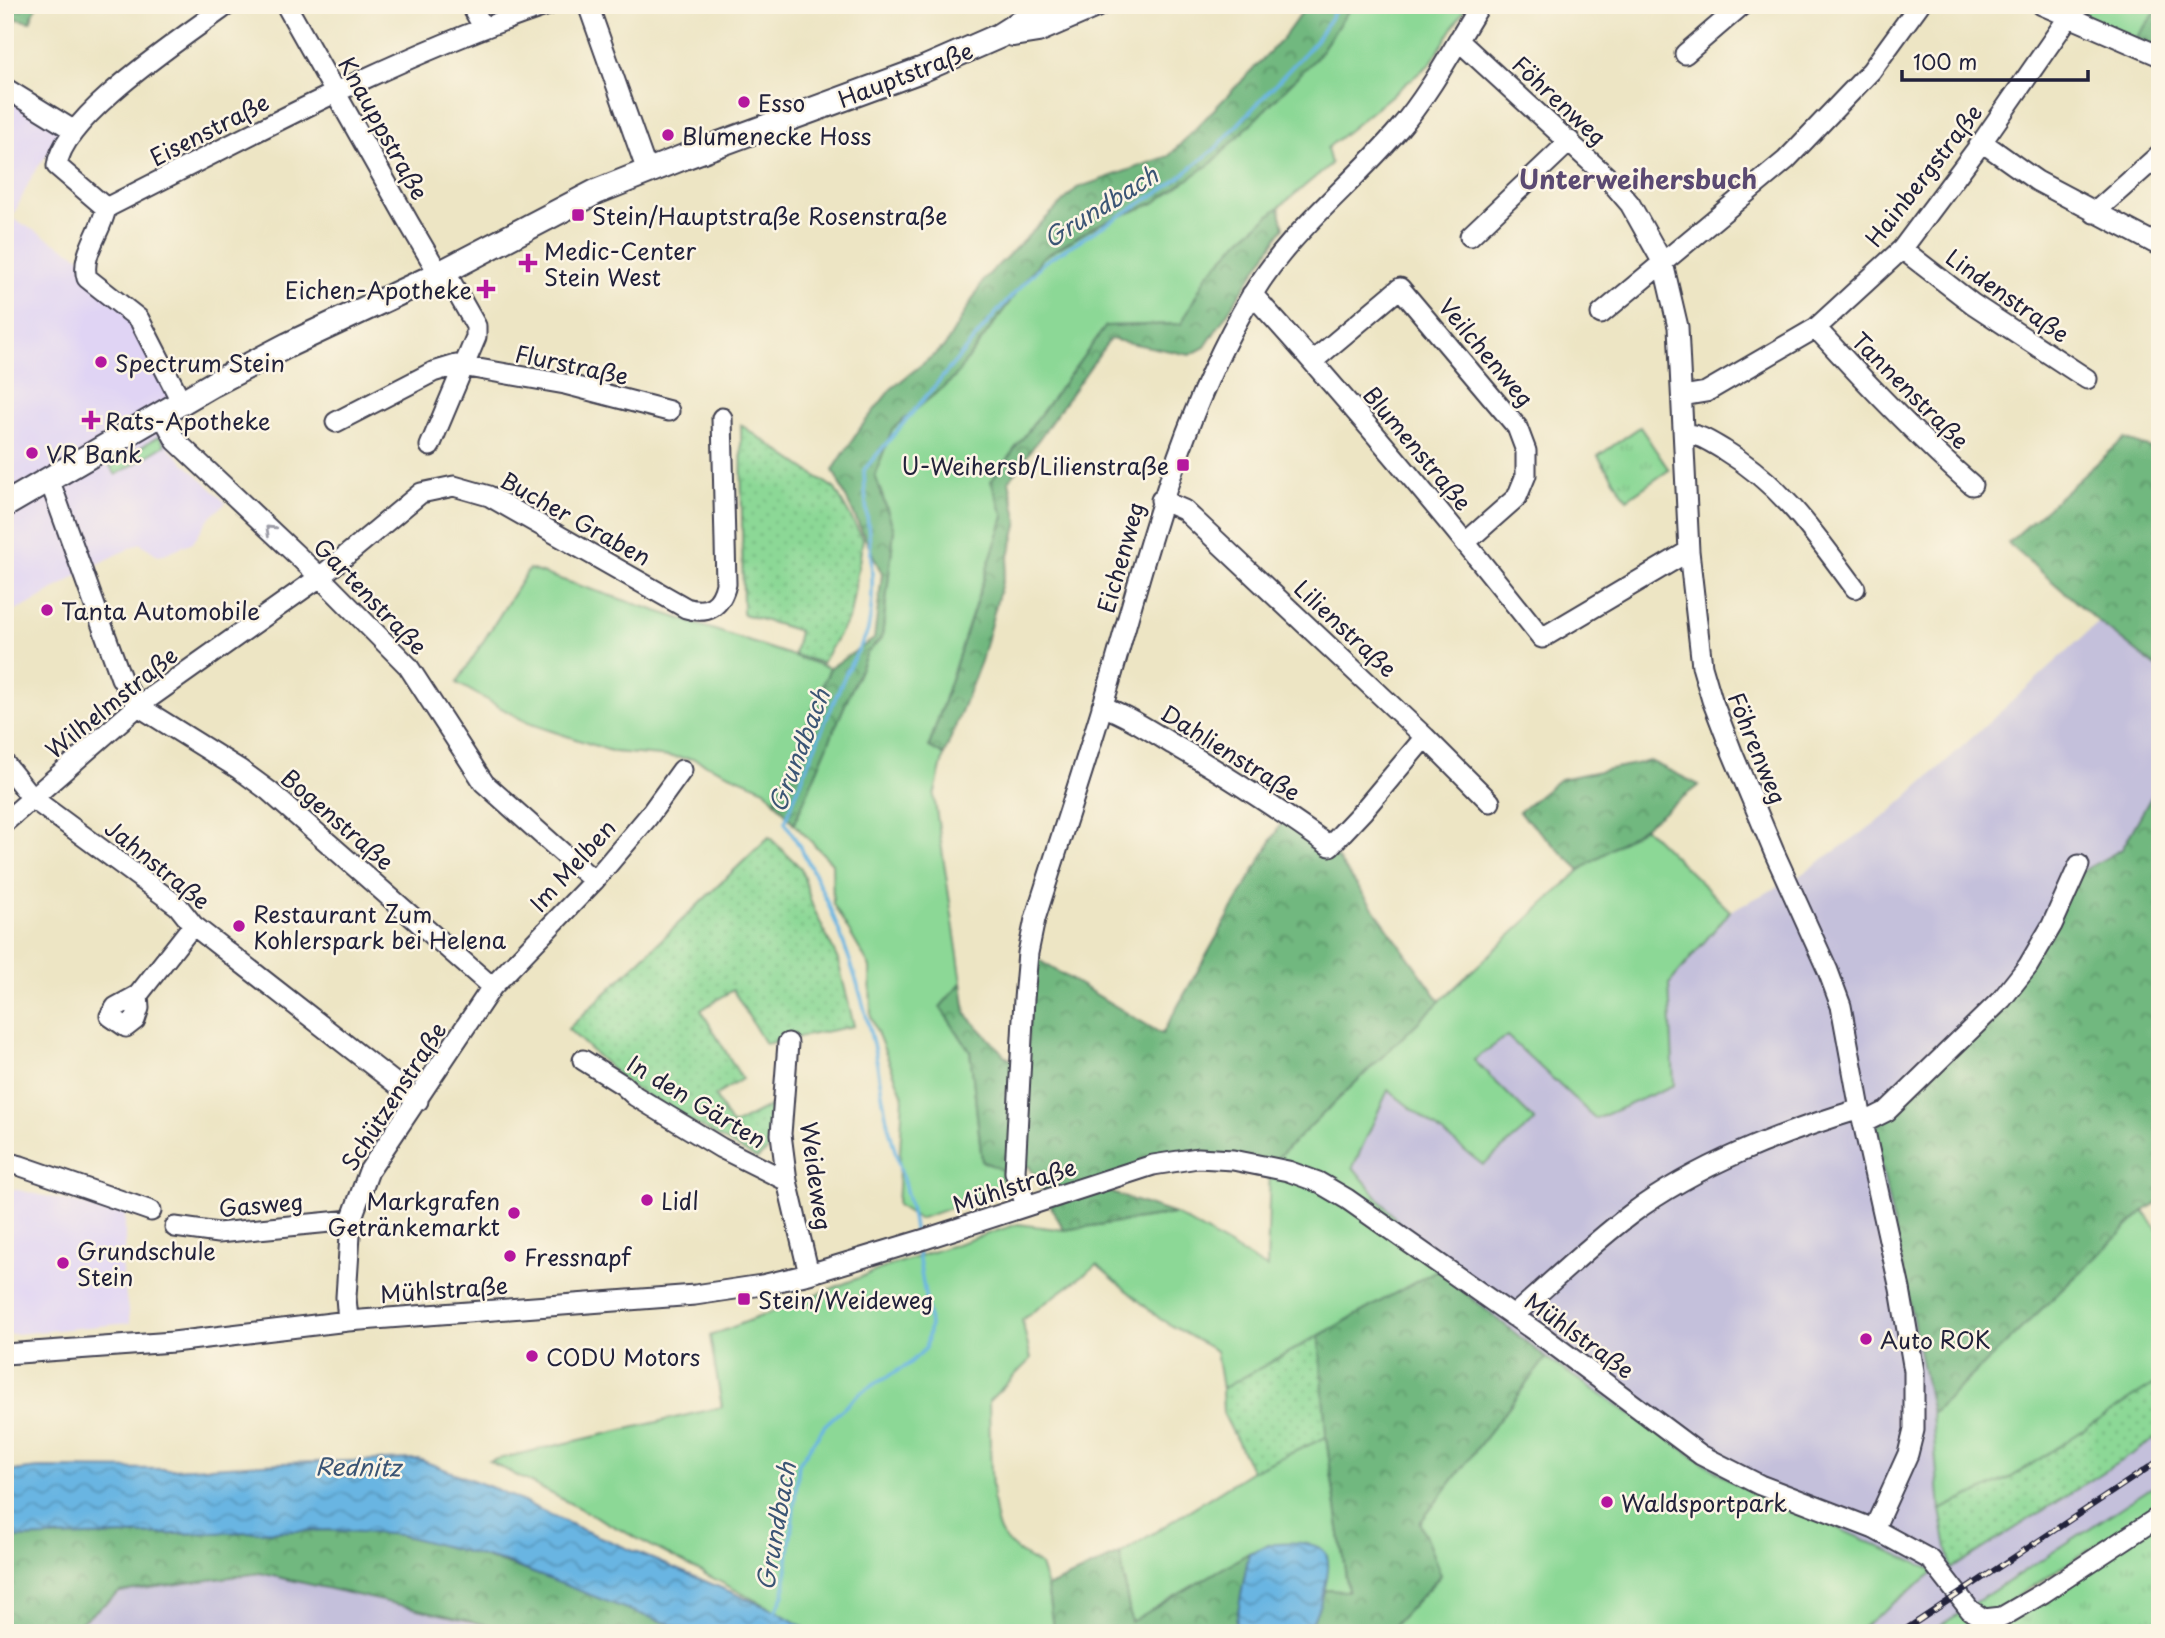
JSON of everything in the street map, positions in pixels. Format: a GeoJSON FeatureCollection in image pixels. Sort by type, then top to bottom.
{"type":"FeatureCollection","features":[{"type":"Feature","properties":{"kind":"main road","name":"Hauptstraße"},"geometry":{"type":"LineString","coordinates":[[5,505],[171,407],[288,345],[439,274],[596,192],[921,70],[999,36],[1048,5]]}},
{"type":"Feature","properties":{"kind":"main road"},"geometry":{"type":"LineString","coordinates":[[999,36],[1038,30],[1096,5]]}},
{"type":"Feature","properties":{"kind":"street"},"geometry":{"type":"LineString","coordinates":[[171,407],[139,319],[87,278],[85,263],[104,220],[106,208],[57,166],[58,154],[73,130],[127,79],[228,5]]}},
{"type":"Feature","properties":{"kind":"street","name":"Knauppstraße"},"geometry":{"type":"LineString","coordinates":[[286,5],[439,274],[451,282],[476,326],[476,337],[464,367]]}},
{"type":"Feature","properties":{"kind":"street"},"geometry":{"type":"LineString","coordinates":[[471,5],[483,27]]}},
{"type":"Feature","properties":{"kind":"street","name":"Eisenstraße"},"geometry":{"type":"LineString","coordinates":[[106,208],[336,92],[483,27],[548,5]]}},
{"type":"Feature","properties":{"kind":"street"},"geometry":{"type":"LineString","coordinates":[[588,5],[647,171]]}},
{"type":"Feature","properties":{"kind":"street","name":"Eichenweg"},"geometry":{"type":"LineString","coordinates":[[1026,1206],[1015,1172],[1024,999],[1028,953],[1035,919],[1102,706],[1161,500],[1198,401],[1252,294],[1301,231],[1399,130],[1422,99],[1480,5]]}},
{"type":"Feature","properties":{"kind":"street"},"geometry":{"type":"LineString","coordinates":[[1685,54],[1742,5]]}},
{"type":"Feature","properties":{"kind":"street"},"geometry":{"type":"LineString","coordinates":[[1601,314],[1786,160],[1871,71],[1919,5]]}},
{"type":"Feature","properties":{"kind":"street"},"geometry":{"type":"LineString","coordinates":[[2042,5],[2160,56]]}},
{"type":"Feature","properties":{"kind":"street","name":"Hainbergstraße"},"geometry":{"type":"LineString","coordinates":[[1682,396],[1706,392],[1816,328],[1902,249],[1982,142],[2068,18]]}},
{"type":"Feature","properties":{"kind":"street","name":"Föhrenweg"},"geometry":{"type":"LineString","coordinates":[[1458,40],[1606,176],[1630,204],[1663,263],[1676,311],[1689,551],[1702,666],[1712,700],[1773,852],[1828,971],[1841,1006],[1861,1116],[1900,1289],[1913,1371],[1914,1430],[1908,1454],[1874,1529]]}},
{"type":"Feature","properties":{"kind":"street"},"geometry":{"type":"LineString","coordinates":[[5,88],[73,130]]}},
{"type":"Feature","properties":{"kind":"street"},"geometry":{"type":"LineString","coordinates":[[1470,236],[1570,141]]}},
{"type":"Feature","properties":{"kind":"street"},"geometry":{"type":"LineString","coordinates":[[1982,142],[2037,181],[2160,246]]}},
{"type":"Feature","properties":{"kind":"street"},"geometry":{"type":"LineString","coordinates":[[2094,213],[2160,154]]}},
{"type":"Feature","properties":{"kind":"street","name":"Lindenstraße"},"geometry":{"type":"LineString","coordinates":[[1902,249],[1973,304],[2087,379]]}},
{"type":"Feature","properties":{"kind":"street","name":"Veilchenweg"},"geometry":{"type":"LineString","coordinates":[[1313,361],[1400,288],[1507,414],[1522,437],[1527,457],[1526,475],[1513,502],[1466,542]]}},
{"type":"Feature","properties":{"kind":"street","name":"Blumenstraße"},"geometry":{"type":"LineString","coordinates":[[1252,294],[1313,361],[1466,542],[1542,638],[1689,551]]}},
{"type":"Feature","properties":{"kind":"street","name":"Tannenstraße"},"geometry":{"type":"LineString","coordinates":[[1816,328],[1886,405],[1972,485]]}},
{"type":"Feature","properties":{"kind":"street"},"geometry":{"type":"LineString","coordinates":[[336,422],[433,372],[451,366],[464,367],[430,446]]}},
{"type":"Feature","properties":{"kind":"street","name":"Flurstraße"},"geometry":{"type":"LineString","coordinates":[[464,367],[565,384],[669,411]]}},
{"type":"Feature","properties":{"kind":"street","name":"Gartenstraße"},"geometry":{"type":"LineString","coordinates":[[171,407],[176,441],[320,577],[408,666],[484,783],[594,881]]}},
{"type":"Feature","properties":{"kind":"street","name":"Bucher Graben"},"geometry":{"type":"LineString","coordinates":[[320,577],[421,493],[454,486],[489,496],[686,608],[708,610],[720,602],[726,584],[722,418]]}},
{"type":"Feature","properties":{"kind":"street"},"geometry":{"type":"LineString","coordinates":[[1684,434],[1697,434],[1748,464],[1768,481],[1797,510],[1854,588]]}},
{"type":"Feature","properties":{"kind":"street"},"geometry":{"type":"LineString","coordinates":[[49,479],[121,678],[138,706]]}},
{"type":"Feature","properties":{"kind":"street","name":"Lilienstraße"},"geometry":{"type":"LineString","coordinates":[[1161,500],[1184,510],[1425,737],[1490,802]]}},
{"type":"Feature","properties":{"kind":"street","name":"Wilhelmstraße"},"geometry":{"type":"LineString","coordinates":[[5,822],[138,706],[320,577]]}},
{"type":"Feature","properties":{"kind":"street","name":"Bogenstraße"},"geometry":{"type":"LineString","coordinates":[[138,706],[239,769],[269,791],[492,987]]}},
{"type":"Feature","properties":{"kind":"street","name":"Dahlienstraße"},"geometry":{"type":"LineString","coordinates":[[1102,706],[1201,760],[1276,807],[1330,846],[1425,737]]}},
{"type":"Feature","properties":{"kind":"street","name":"Jahnstraße"},"geometry":{"type":"LineString","coordinates":[[5,764],[32,798],[178,906],[193,925],[418,1101]]}},
{"type":"Feature","properties":{"kind":"street","name":"Im Melben"},"geometry":{"type":"LineString","coordinates":[[492,987],[594,881],[648,817],[682,770]]}},
{"type":"Feature","properties":{"kind":"street"},"geometry":{"type":"LineString","coordinates":[[1513,1315],[1632,1213],[1699,1172],[1803,1126],[1887,1111],[2002,999],[2028,966],[2052,925],[2079,865]]}},
{"type":"Feature","properties":{"kind":"street"},"geometry":{"type":"LineString","coordinates":[[138,995],[193,925]]}},
{"type":"Feature","properties":{"kind":"street","name":"Schützenstraße"},"geometry":{"type":"LineString","coordinates":[[348,1321],[346,1297],[351,1220],[369,1171],[492,987]]}},
{"type":"Feature","properties":{"kind":"street","name":"Weideweg"},"geometry":{"type":"LineString","coordinates":[[788,1043],[781,1134],[808,1275]]}},
{"type":"Feature","properties":{"kind":"street","name":"In den Gärten"},"geometry":{"type":"LineString","coordinates":[[583,1060],[623,1085],[635,1096],[705,1138],[788,1181]]}},
{"type":"Feature","properties":{"kind":"street","name":"Mühlstraße"},"geometry":{"type":"LineString","coordinates":[[5,1354],[173,1342],[348,1321],[695,1295],[762,1285],[808,1275],[900,1247],[1153,1164],[1198,1158],[1233,1160],[1288,1171],[1318,1182],[1347,1199],[1513,1315],[1701,1455],[1760,1485],[1874,1529],[1931,1560],[1970,1610],[1984,1619],[1994,1619],[2043,1593],[2160,1516]]}},
{"type":"Feature","properties":{"kind":"street"},"geometry":{"type":"LineString","coordinates":[[5,1162],[151,1211]]}},
{"type":"Feature","properties":{"kind":"street","name":"Gasweg"},"geometry":{"type":"LineString","coordinates":[[175,1227],[218,1233],[351,1220]]}},
{"type":"Feature","properties":{"kind":"shaded area"},"geometry":{"type":"Polygon","coordinates":[[[5,95],[65,130],[33,174],[12,218],[84,259],[122,304],[182,404],[169,448],[226,503],[209,518],[193,542],[159,556],[140,543],[88,569],[28,605],[5,614],[5,95]]]}},
{"type":"Feature","properties":{"kind":"shaded area"},"geometry":{"type":"Polygon","coordinates":[[[2099,622],[2160,670],[2160,781],[2122,849],[2081,872],[1932,1414],[1940,1510],[1951,1569],[2160,1436],[2160,1482],[1929,1633],[1855,1633],[1935,1572],[1733,1482],[1546,1358],[1437,1270],[1353,1167],[1388,1090],[1483,1165],[1535,1122],[1474,1059],[1508,1036],[1596,1119],[1669,984],[1730,911],[1796,878],[1887,815],[2099,622]]]}},
{"type":"Feature","properties":{"kind":"shaded area","name":"Grundschule Stein"},"geometry":{"type":"Polygon","coordinates":[[[5,1187],[125,1214],[125,1249],[120,1258],[130,1323],[5,1335],[5,1187]]]}},
{"type":"Feature","properties":{"kind":"shaded area"},"geometry":{"type":"Polygon","coordinates":[[[260,1573],[523,1633],[67,1633],[120,1592],[260,1573]]]}},
{"type":"Feature","properties":{"kind":"green space"},"geometry":{"type":"Polygon","coordinates":[[[5,5],[21,10],[24,5],[37,5],[30,22],[5,16],[5,5]]]}},
{"type":"Feature","properties":{"kind":"green space"},"geometry":{"type":"Polygon","coordinates":[[[1307,5],[1352,5],[1317,57],[1213,162],[1154,203],[1100,224],[1042,258],[953,379],[892,429],[875,475],[894,530],[882,638],[867,653],[794,824],[775,801],[830,668],[874,639],[882,574],[833,470],[861,427],[891,389],[945,346],[985,278],[1077,188],[1169,156],[1283,38],[1307,5]]]}},
{"type":"Feature","properties":{"kind":"green space"},"geometry":{"type":"Polygon","coordinates":[[[1352,5],[1467,5],[1430,64],[1327,148],[1331,164],[1241,239],[1207,275],[1181,324],[1106,326],[991,481],[1004,517],[929,746],[944,755],[934,796],[962,982],[940,1007],[970,1051],[982,1161],[1002,1170],[1002,1190],[919,1219],[897,1205],[903,1096],[871,1017],[870,967],[833,904],[832,863],[794,824],[867,653],[882,638],[894,530],[875,475],[892,429],[953,379],[1042,258],[1100,224],[1154,203],[1317,57],[1352,5]]]}},
{"type":"Feature","properties":{"kind":"green space"},"geometry":{"type":"Polygon","coordinates":[[[2085,5],[2160,7],[2135,39],[2080,14],[2085,5]]]}},
{"type":"Feature","properties":{"kind":"green space"},"geometry":{"type":"Polygon","coordinates":[[[2160,7],[2160,48],[2135,39],[2160,7]]]}},
{"type":"Feature","properties":{"kind":"green space"},"geometry":{"type":"Polygon","coordinates":[[[1279,207],[1284,227],[1205,347],[1190,355],[1110,339],[1009,481],[1018,522],[981,661],[944,755],[929,747],[1004,517],[991,481],[1106,326],[1181,324],[1207,275],[1241,239],[1279,207]]]}},
{"type":"Feature","properties":{"kind":"green space"},"geometry":{"type":"Polygon","coordinates":[[[741,425],[835,489],[863,539],[850,616],[822,663],[794,655],[799,631],[743,614],[741,425]]]}},
{"type":"Feature","properties":{"kind":"green space"},"geometry":{"type":"Polygon","coordinates":[[[1640,427],[1669,470],[1627,499],[1598,456],[1640,427]]]}},
{"type":"Feature","properties":{"kind":"green space"},"geometry":{"type":"Polygon","coordinates":[[[159,436],[165,445],[116,475],[110,466],[159,436]]]}},
{"type":"Feature","properties":{"kind":"green space"},"geometry":{"type":"Polygon","coordinates":[[[2124,439],[2160,451],[2160,670],[2099,622],[2008,543],[2124,439]]]}},
{"type":"Feature","properties":{"kind":"green space"},"geometry":{"type":"Polygon","coordinates":[[[529,569],[830,668],[775,801],[765,789],[694,759],[614,752],[528,723],[457,683],[529,569]]]}},
{"type":"Feature","properties":{"kind":"green space"},"geometry":{"type":"Polygon","coordinates":[[[1650,761],[1699,785],[1644,827],[1580,870],[1519,812],[1560,779],[1650,761]]]}},
{"type":"Feature","properties":{"kind":"green space"},"geometry":{"type":"Polygon","coordinates":[[[2160,781],[2160,1201],[2144,1211],[1932,1414],[1874,1128],[1979,1030],[2081,872],[2122,849],[2160,781]]]}},
{"type":"Feature","properties":{"kind":"green space"},"geometry":{"type":"Polygon","coordinates":[[[1283,820],[1335,855],[1440,1001],[1270,1165],[1156,1166],[1099,1189],[1175,1214],[1064,1230],[1029,1166],[1002,1170],[982,1161],[970,1051],[940,1007],[962,982],[966,1014],[1006,1057],[1025,1065],[1035,958],[1162,1034],[1283,820]]]}},
{"type":"Feature","properties":{"kind":"green space"},"geometry":{"type":"Polygon","coordinates":[[[1644,827],[1730,911],[1669,984],[1674,1085],[1596,1119],[1507,1036],[1474,1060],[1535,1121],[1483,1165],[1388,1090],[1353,1167],[1437,1270],[1222,1389],[1216,1351],[1160,1319],[1097,1265],[1022,1320],[1031,1359],[989,1401],[992,1492],[1002,1535],[1014,1548],[1040,1565],[1047,1587],[1054,1633],[813,1633],[489,1461],[722,1407],[710,1336],[889,1266],[1018,1224],[1064,1230],[1175,1214],[1267,1268],[1270,1165],[1580,870],[1644,827]]]}},
{"type":"Feature","properties":{"kind":"green space"},"geometry":{"type":"Polygon","coordinates":[[[769,837],[801,868],[812,905],[838,960],[854,1026],[765,1044],[733,990],[701,1010],[742,1079],[715,1096],[732,1126],[772,1105],[769,1149],[757,1159],[630,1086],[568,1029],[769,837]]]}},
{"type":"Feature","properties":{"kind":"green space"},"geometry":{"type":"Polygon","coordinates":[[[2144,1211],[2160,1234],[2160,1380],[2012,1477],[1940,1510],[1932,1414],[2144,1211]]]}},
{"type":"Feature","properties":{"kind":"green space"},"geometry":{"type":"Polygon","coordinates":[[[1437,1270],[1546,1358],[1420,1523],[1441,1575],[1387,1633],[1306,1633],[1325,1590],[1348,1591],[1326,1437],[1319,1336],[1437,1270]]]}},
{"type":"Feature","properties":{"kind":"green space"},"geometry":{"type":"Polygon","coordinates":[[[1319,1336],[1326,1437],[1252,1471],[1223,1413],[1222,1389],[1319,1336]]]}},
{"type":"Feature","properties":{"kind":"green space","name":"Waldsportpark"},"geometry":{"type":"Polygon","coordinates":[[[1546,1358],[1733,1482],[1935,1571],[1855,1633],[1387,1633],[1441,1575],[1420,1523],[1546,1358]]]}},
{"type":"Feature","properties":{"kind":"green space"},"geometry":{"type":"Polygon","coordinates":[[[2160,1380],[2160,1436],[1951,1569],[1940,1510],[2012,1477],[2160,1380]]]}},
{"type":"Feature","properties":{"kind":"green space"},"geometry":{"type":"Polygon","coordinates":[[[1326,1437],[1348,1592],[1325,1590],[1327,1557],[1274,1543],[1249,1553],[1131,1622],[1120,1554],[1252,1471],[1326,1437]]]}},
{"type":"Feature","properties":{"kind":"green space"},"geometry":{"type":"Polygon","coordinates":[[[2160,1482],[2160,1504],[1961,1633],[1929,1633],[2160,1482]]]}},
{"type":"Feature","properties":{"kind":"green space"},"geometry":{"type":"Polygon","coordinates":[[[2160,1510],[2160,1633],[1970,1633],[2051,1584],[2160,1510]]]}},
{"type":"Feature","properties":{"kind":"green space"},"geometry":{"type":"Polygon","coordinates":[[[333,1530],[395,1534],[478,1555],[694,1633],[523,1633],[260,1573],[120,1592],[67,1633],[5,1633],[5,1538],[333,1530]]]}},
{"type":"Feature","properties":{"kind":"green space"},"geometry":{"type":"Polygon","coordinates":[[[1249,1553],[1234,1633],[1054,1633],[1047,1587],[1120,1554],[1131,1622],[1249,1553]]]}},
{"type":"Feature","properties":{"kind":"water","name":"Rednitz"},"geometry":{"type":"Polygon","coordinates":[[[418,1459],[498,1490],[581,1529],[776,1611],[813,1633],[694,1633],[505,1562],[401,1535],[333,1530],[5,1538],[5,1472],[38,1468],[172,1469],[418,1459]]]}},
{"type":"Feature","properties":{"kind":"water"},"geometry":{"type":"Polygon","coordinates":[[[1274,1543],[1312,1545],[1323,1550],[1327,1556],[1327,1578],[1315,1616],[1306,1633],[1234,1633],[1249,1553],[1274,1543]]]}},
{"type":"Feature","properties":{"kind":"waterway","name":"Grundbach"},"geometry":{"type":"LineString","coordinates":[[915,1237],[874,1049],[850,961],[814,874],[785,822],[846,673],[868,630],[872,570],[864,470],[998,311],[1044,262],[1166,188],[1216,148],[1314,43],[1339,5]]}},
{"type":"Feature","properties":{"kind":"waterway","name":"Grundbach"},"geometry":{"type":"LineString","coordinates":[[774,1614],[784,1594],[799,1463],[825,1425],[860,1393],[909,1364],[926,1348],[930,1325],[917,1248]]}},
{"type":"Feature","properties":{"kind":"railway"},"geometry":{"type":"LineString","coordinates":[[1900,1633],[2160,1460]]}},
{"type":"Feature","properties":{"kind":"place","name":"Esso"},"geometry":{"type":"Point","coordinates":[744,102]}},
{"type":"Feature","properties":{"kind":"place","name":"Blumenecke Hoss"},"geometry":{"type":"Point","coordinates":[668,135]}},
{"type":"Feature","properties":{"kind":"place","name":"Stein/Hauptstraße Rosenstraße"},"geometry":{"type":"Point","coordinates":[578,215]}},
{"type":"Feature","properties":{"kind":"place","name":"Medic-Center Stein West"},"geometry":{"type":"Point","coordinates":[528,263]}},
{"type":"Feature","properties":{"kind":"place","name":"Eichen-Apotheke"},"geometry":{"type":"Point","coordinates":[486,289]}},
{"type":"Feature","properties":{"kind":"place","name":"Spectrum Stein"},"geometry":{"type":"Point","coordinates":[101,362]}},
{"type":"Feature","properties":{"kind":"place","name":"Rats-Apotheke"},"geometry":{"type":"Point","coordinates":[91,420]}},
{"type":"Feature","properties":{"kind":"place","name":"VR Bank"},"geometry":{"type":"Point","coordinates":[32,453]}},
{"type":"Feature","properties":{"kind":"place","name":"U-Weihersb/Lilienstraße"},"geometry":{"type":"Point","coordinates":[1183,465]}},
{"type":"Feature","properties":{"kind":"place","name":"Tanta Automobile"},"geometry":{"type":"Point","coordinates":[47,610]}},
{"type":"Feature","properties":{"kind":"place","name":"Restaurant Zum Kohlerspark bei Helena"},"geometry":{"type":"Point","coordinates":[239,926]}},
{"type":"Feature","properties":{"kind":"place","name":"Lidl"},"geometry":{"type":"Point","coordinates":[647,1200]}},
{"type":"Feature","properties":{"kind":"place","name":"Markgrafen Getränkemarkt"},"geometry":{"type":"Point","coordinates":[514,1213]}},
{"type":"Feature","properties":{"kind":"place","name":"Fressnapf"},"geometry":{"type":"Point","coordinates":[510,1256]}},
{"type":"Feature","properties":{"kind":"place","name":"Grundschule Stein"},"geometry":{"type":"Point","coordinates":[63,1263]}},
{"type":"Feature","properties":{"kind":"place","name":"Stein/Weideweg"},"geometry":{"type":"Point","coordinates":[744,1299]}},
{"type":"Feature","properties":{"kind":"place","name":"Auto ROK"},"geometry":{"type":"Point","coordinates":[1866,1339]}},
{"type":"Feature","properties":{"kind":"place","name":"CODU Motors"},"geometry":{"type":"Point","coordinates":[532,1356]}},
{"type":"Feature","properties":{"kind":"place","name":"Waldsportpark"},"geometry":{"type":"Point","coordinates":[1607,1502]}},
{"type":"Feature","properties":{"kind":"district","name":"Unterweihersbuch"},"geometry":{"type":"Point","coordinates":[1638,178]}}]}
